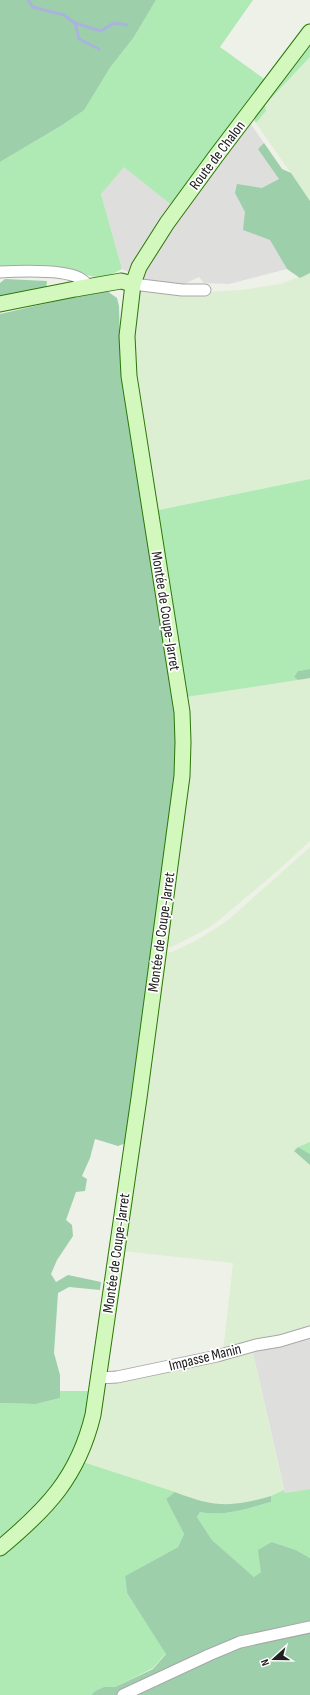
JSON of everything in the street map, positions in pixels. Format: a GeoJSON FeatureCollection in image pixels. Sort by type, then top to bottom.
{"type":"FeatureCollection","features":[{"type":"Feature","properties":{"kind":"main road","name":"Route de Chalon"},"geometry":{"type":"LineString","coordinates":[[133,284],[139,267],[159,235],[216,156],[310,32]]}},
{"type":"Feature","properties":{"kind":"main road"},"geometry":{"type":"LineString","coordinates":[[0,304],[121,281],[133,284]]}},
{"type":"Feature","properties":{"kind":"main road","name":"Montée de Coupe-Jarret"},"geometry":{"type":"LineString","coordinates":[[0,1548],[43,1509],[57,1493],[71,1472],[84,1445],[90,1428],[99,1378],[176,820],[183,757],[183,730],[179,692],[129,376],[127,336],[133,284]]}},
{"type":"Feature","properties":{"kind":"street"},"geometry":{"type":"LineString","coordinates":[[0,272],[69,274],[79,278],[89,286]]}},
{"type":"Feature","properties":{"kind":"street"},"geometry":{"type":"LineString","coordinates":[[133,284],[182,290],[205,290]]}},
{"type":"Feature","properties":{"kind":"street","name":"Impasse Manin"},"geometry":{"type":"LineString","coordinates":[[99,1378],[125,1376],[217,1356],[256,1345],[280,1341],[310,1332]]}},
{"type":"Feature","properties":{"kind":"street"},"geometry":{"type":"LineString","coordinates":[[123,1695],[240,1642],[310,1627]]}},
{"type":"Feature","properties":{"kind":"shaded area"},"geometry":{"type":"Polygon","coordinates":[[[250,123],[301,196],[265,231],[287,269],[229,284],[204,283],[199,277],[180,286],[146,281],[122,269],[101,194],[124,166],[250,123]]]}},
{"type":"Feature","properties":{"kind":"shaded area"},"geometry":{"type":"Polygon","coordinates":[[[310,1329],[310,1489],[285,1493],[251,1344],[310,1329]]]}},
{"type":"Feature","properties":{"kind":"green space"},"geometry":{"type":"Polygon","coordinates":[[[0,0],[156,0],[134,37],[109,69],[84,110],[59,127],[0,162],[0,0]]]}},
{"type":"Feature","properties":{"kind":"green space"},"geometry":{"type":"Polygon","coordinates":[[[156,0],[253,0],[220,47],[267,81],[173,206],[124,167],[101,194],[122,269],[100,278],[78,273],[0,266],[0,162],[59,127],[109,69],[134,37],[156,0]]]}},
{"type":"Feature","properties":{"kind":"green space"},"geometry":{"type":"Polygon","coordinates":[[[310,39],[310,57],[265,105],[266,111],[256,123],[252,116],[310,39]]]}},
{"type":"Feature","properties":{"kind":"green space"},"geometry":{"type":"Polygon","coordinates":[[[310,57],[310,201],[256,123],[266,111],[265,106],[310,57]]]}},
{"type":"Feature","properties":{"kind":"green space"},"geometry":{"type":"Polygon","coordinates":[[[264,143],[282,169],[291,173],[310,201],[310,273],[300,278],[287,269],[270,240],[243,230],[245,212],[235,193],[237,184],[262,188],[279,179],[258,149],[264,143]]]}},
{"type":"Feature","properties":{"kind":"green space"},"geometry":{"type":"Polygon","coordinates":[[[310,273],[310,479],[154,511],[131,364],[138,290],[188,293],[241,290],[280,284],[310,273]]]}},
{"type":"Feature","properties":{"kind":"green space"},"geometry":{"type":"Polygon","coordinates":[[[5,279],[47,281],[46,290],[0,299],[0,283],[5,279]]]}},
{"type":"Feature","properties":{"kind":"green space"},"geometry":{"type":"Polygon","coordinates":[[[107,291],[117,298],[119,306],[120,348],[173,701],[177,741],[175,773],[126,1143],[118,1146],[95,1139],[90,1158],[82,1176],[87,1179],[85,1191],[76,1192],[66,1220],[72,1225],[73,1236],[57,1260],[51,1274],[56,1282],[68,1275],[101,1282],[100,1290],[69,1287],[58,1293],[54,1353],[60,1375],[60,1398],[36,1404],[0,1403],[0,314],[87,294],[107,291]]]}},
{"type":"Feature","properties":{"kind":"green space"},"geometry":{"type":"Polygon","coordinates":[[[310,479],[310,669],[298,671],[294,677],[298,680],[186,697],[154,511],[310,479]]]}},
{"type":"Feature","properties":{"kind":"green space"},"geometry":{"type":"Polygon","coordinates":[[[310,669],[310,678],[298,680],[294,677],[298,671],[310,669]]]}},
{"type":"Feature","properties":{"kind":"green space"},"geometry":{"type":"Polygon","coordinates":[[[310,678],[310,841],[281,868],[212,926],[172,947],[164,947],[186,697],[310,678]]]}},
{"type":"Feature","properties":{"kind":"green space"},"geometry":{"type":"Polygon","coordinates":[[[310,847],[310,1142],[298,1147],[294,1151],[310,1165],[310,1329],[223,1351],[233,1263],[121,1251],[161,953],[172,952],[197,940],[227,921],[310,847]]]}},
{"type":"Feature","properties":{"kind":"green space"},"geometry":{"type":"Polygon","coordinates":[[[310,1142],[310,1154],[298,1147],[310,1142]]]}},
{"type":"Feature","properties":{"kind":"green space"},"geometry":{"type":"Polygon","coordinates":[[[298,1147],[310,1154],[310,1165],[294,1151],[298,1147]]]}},
{"type":"Feature","properties":{"kind":"green space"},"geometry":{"type":"Polygon","coordinates":[[[252,1349],[284,1490],[280,1493],[235,1505],[221,1505],[199,1501],[83,1462],[105,1385],[252,1349]]]}},
{"type":"Feature","properties":{"kind":"green space"},"geometry":{"type":"Polygon","coordinates":[[[60,1391],[93,1391],[79,1441],[50,1494],[0,1541],[0,1403],[36,1404],[60,1398],[60,1391]]]}},
{"type":"Feature","properties":{"kind":"green space"},"geometry":{"type":"Polygon","coordinates":[[[83,1462],[175,1492],[166,1499],[184,1534],[178,1547],[125,1576],[127,1593],[166,1653],[153,1668],[115,1687],[104,1687],[95,1691],[91,1695],[0,1695],[0,1554],[83,1462]]]}},
{"type":"Feature","properties":{"kind":"green space"},"geometry":{"type":"Polygon","coordinates":[[[310,1489],[310,1558],[296,1550],[272,1542],[261,1572],[254,1577],[212,1540],[197,1517],[200,1512],[227,1513],[271,1502],[271,1496],[284,1490],[285,1493],[310,1489]]]}},
{"type":"Feature","properties":{"kind":"green space"},"geometry":{"type":"Polygon","coordinates":[[[175,1492],[200,1501],[222,1504],[244,1503],[271,1496],[271,1502],[227,1513],[200,1512],[197,1517],[212,1540],[254,1577],[261,1572],[258,1550],[272,1542],[296,1550],[310,1558],[310,1695],[91,1695],[95,1691],[104,1687],[115,1687],[153,1669],[166,1654],[127,1593],[125,1576],[178,1547],[184,1534],[166,1499],[175,1492]]]}},
{"type":"Feature","properties":{"kind":"waterway"},"geometry":{"type":"LineString","coordinates":[[28,0],[33,7],[64,15],[75,23],[101,31],[114,23],[127,25]]}},
{"type":"Feature","properties":{"kind":"waterway"},"geometry":{"type":"LineString","coordinates":[[75,23],[79,39],[99,49]]}}]}
